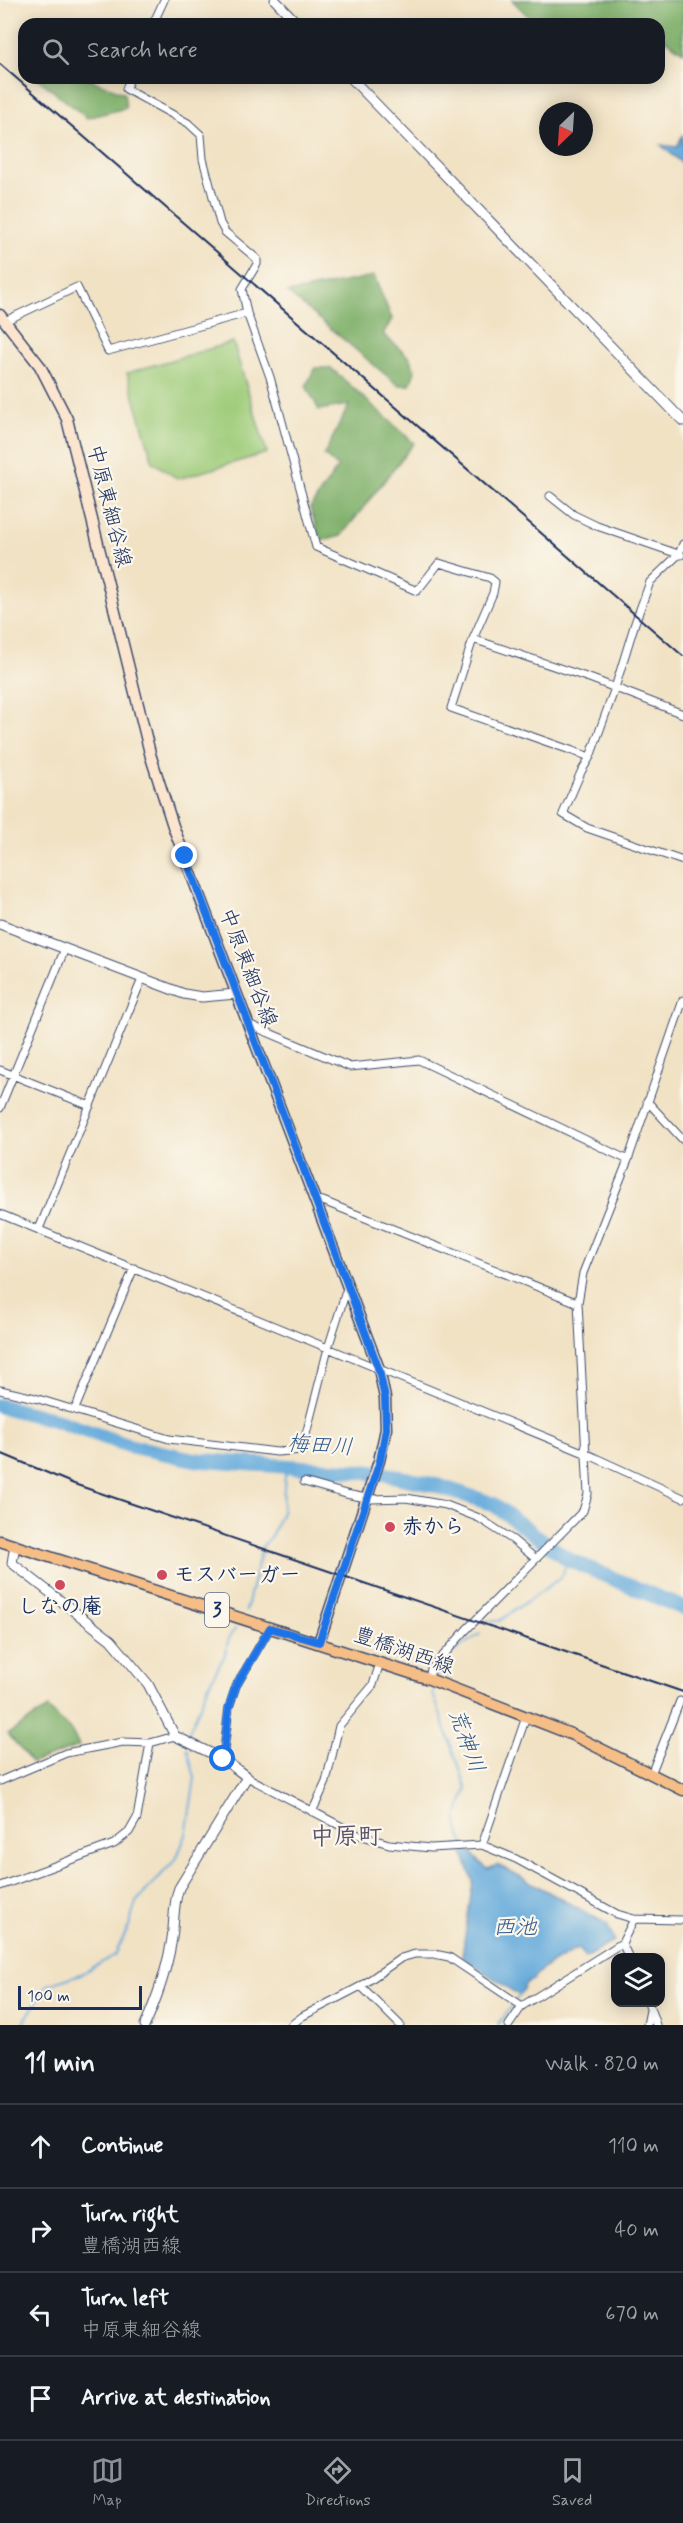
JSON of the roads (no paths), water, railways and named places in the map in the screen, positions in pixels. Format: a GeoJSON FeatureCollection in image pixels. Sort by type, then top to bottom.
{"type":"FeatureCollection","features":[{"type":"Feature","properties":{"kind":"main road","name":"中原東細谷線"},"geometry":{"type":"LineString","coordinates":[[2,318],[40,366],[67,419],[151,758],[173,826],[379,1370],[385,1398],[386,1429],[380,1461],[319,1642]]}},
{"type":"Feature","properties":{"kind":"main road","name":"豊橋湖西線"},"geometry":{"type":"LineString","coordinates":[[0,1540],[435,1681],[573,1736],[683,1790]]}},
{"type":"Feature","properties":{"kind":"street"},"geometry":{"type":"LineString","coordinates":[[156,18],[164,0]]}},
{"type":"Feature","properties":{"kind":"street"},"geometry":{"type":"LineString","coordinates":[[274,0],[292,18]]}},
{"type":"Feature","properties":{"kind":"street"},"geometry":{"type":"LineString","coordinates":[[128,84],[126,89],[188,123],[202,137],[203,159],[220,223],[225,231],[257,259],[257,264],[242,290],[247,313],[270,378],[316,547],[417,591],[439,563],[490,578],[495,582],[493,593],[473,639],[451,708],[590,757]]}},
{"type":"Feature","properties":{"kind":"street"},"geometry":{"type":"LineString","coordinates":[[357,84],[683,421]]}},
{"type":"Feature","properties":{"kind":"street"},"geometry":{"type":"LineString","coordinates":[[2,318],[77,288],[108,351],[247,313]]}},
{"type":"Feature","properties":{"kind":"street"},"geometry":{"type":"LineString","coordinates":[[550,496],[574,515],[681,555]]}},
{"type":"Feature","properties":{"kind":"street"},"geometry":{"type":"LineString","coordinates":[[683,544],[681,555],[650,582],[590,757],[563,814],[587,828],[683,861]]}},
{"type":"Feature","properties":{"kind":"street"},"geometry":{"type":"LineString","coordinates":[[473,639],[683,714]]}},
{"type":"Feature","properties":{"kind":"street"},"geometry":{"type":"LineString","coordinates":[[0,924],[64,951],[183,994],[202,997],[236,994]]}},
{"type":"Feature","properties":{"kind":"street"},"geometry":{"type":"LineString","coordinates":[[0,1108],[64,951]]}},
{"type":"Feature","properties":{"kind":"street"},"geometry":{"type":"LineString","coordinates":[[39,1229],[142,979]]}},
{"type":"Feature","properties":{"kind":"street"},"geometry":{"type":"LineString","coordinates":[[435,1681],[431,1669],[583,1511],[588,1494],[578,1304],[583,1273],[628,1160],[682,1004]]}},
{"type":"Feature","properties":{"kind":"street"},"geometry":{"type":"LineString","coordinates":[[248,1024],[350,1067],[419,1060],[628,1160]]}},
{"type":"Feature","properties":{"kind":"street"},"geometry":{"type":"LineString","coordinates":[[0,1070],[90,1106]]}},
{"type":"Feature","properties":{"kind":"street"},"geometry":{"type":"LineString","coordinates":[[647,1101],[683,1140]]}},
{"type":"Feature","properties":{"kind":"street"},"geometry":{"type":"LineString","coordinates":[[316,1200],[578,1304]]}},
{"type":"Feature","properties":{"kind":"street"},"geometry":{"type":"LineString","coordinates":[[0,1214],[587,1454],[683,1498]]}},
{"type":"Feature","properties":{"kind":"street"},"geometry":{"type":"LineString","coordinates":[[75,1409],[134,1268]]}},
{"type":"Feature","properties":{"kind":"street"},"geometry":{"type":"LineString","coordinates":[[0,1390],[75,1409],[169,1439],[277,1452],[302,1450],[328,1348],[348,1286]]}},
{"type":"Feature","properties":{"kind":"street"},"geometry":{"type":"LineString","coordinates":[[304,1482],[367,1496],[406,1498],[446,1505],[479,1518],[537,1557]]}},
{"type":"Feature","properties":{"kind":"street"},"geometry":{"type":"LineString","coordinates":[[15,1545],[12,1563],[125,1653],[148,1684],[175,1736],[223,1759],[247,1777],[356,1834],[389,1844],[431,1848],[482,1845],[516,1859],[601,1906],[634,1919],[683,1920]]}},
{"type":"Feature","properties":{"kind":"street"},"geometry":{"type":"LineString","coordinates":[[223,1759],[229,1707],[236,1686],[270,1628]]}},
{"type":"Feature","properties":{"kind":"street"},"geometry":{"type":"LineString","coordinates":[[312,1812],[326,1782],[339,1726],[372,1685],[380,1663]]}},
{"type":"Feature","properties":{"kind":"street"},"geometry":{"type":"LineString","coordinates":[[651,1774],[680,1701]]}},
{"type":"Feature","properties":{"kind":"street"},"geometry":{"type":"LineString","coordinates":[[482,1845],[526,1717]]}},
{"type":"Feature","properties":{"kind":"street"},"geometry":{"type":"LineString","coordinates":[[0,1781],[66,1753],[123,1742],[150,1743],[175,1736]]}},
{"type":"Feature","properties":{"kind":"street"},"geometry":{"type":"LineString","coordinates":[[0,1886],[114,1844],[129,1832],[137,1818],[150,1743]]}},
{"type":"Feature","properties":{"kind":"street"},"geometry":{"type":"LineString","coordinates":[[145,2025],[164,1978],[172,1942],[176,1897],[179,1888],[247,1777]]}},
{"type":"Feature","properties":{"kind":"street"},"geometry":{"type":"LineString","coordinates":[[509,2025],[521,2005],[622,1943],[634,1919]]}},
{"type":"Feature","properties":{"kind":"street"},"geometry":{"type":"LineString","coordinates":[[622,1943],[627,1953]]}},
{"type":"Feature","properties":{"kind":"street"},"geometry":{"type":"LineString","coordinates":[[291,2025],[303,2016],[362,1986],[401,1958],[415,1954],[449,1957],[521,2005]]}},
{"type":"Feature","properties":{"kind":"street"},"geometry":{"type":"LineString","coordinates":[[362,1986],[400,2025]]}},
{"type":"Feature","properties":{"kind":"street"},"geometry":{"type":"LineString","coordinates":[[647,2025],[649,2007]]}},
{"type":"Feature","properties":{"kind":"street"},"geometry":{"type":"LineString","coordinates":[[649,2007],[657,2025]]}},
{"type":"Feature","properties":{"kind":"water"},"geometry":{"type":"Polygon","coordinates":[[[683,134],[683,164],[661,145],[677,147],[683,134]]]}},
{"type":"Feature","properties":{"kind":"water","name":"西池"},"geometry":{"type":"Polygon","coordinates":[[[470,1852],[487,1869],[497,1865],[607,1924],[614,1941],[585,1958],[578,1948],[542,1969],[533,1980],[526,1983],[520,1996],[462,1957],[473,1881],[463,1853],[470,1852]]]}},
{"type":"Feature","properties":{"kind":"waterway","name":"梅田川"},"geometry":{"type":"LineString","coordinates":[[0,1406],[52,1419],[130,1446],[197,1460],[381,1473],[435,1485],[493,1504],[569,1560],[683,1608]]}},
{"type":"Feature","properties":{"kind":"waterway"},"geometry":{"type":"LineString","coordinates":[[246,1611],[262,1547],[271,1536],[282,1512],[285,1476],[291,1465]]}},
{"type":"Feature","properties":{"kind":"waterway","name":"荒神川"},"geometry":{"type":"LineString","coordinates":[[486,1621],[499,1621],[559,1579],[569,1560]]}},
{"type":"Feature","properties":{"kind":"waterway"},"geometry":{"type":"LineString","coordinates":[[188,1734],[210,1682],[225,1655],[229,1637],[236,1628]]}},
{"type":"Feature","properties":{"kind":"waterway","name":"荒神川"},"geometry":{"type":"LineString","coordinates":[[437,1677],[448,1657],[480,1634]]}},
{"type":"Feature","properties":{"kind":"waterway","name":"荒神川"},"geometry":{"type":"LineString","coordinates":[[435,1686],[433,1694],[467,1789],[457,1822],[469,1855]]}},
{"type":"Feature","properties":{"kind":"waterway"},"geometry":{"type":"LineString","coordinates":[[22,2025],[47,1985],[81,1974],[115,1955],[129,1926],[136,1902],[176,1859],[186,1835],[195,1778],[187,1748]]}},
{"type":"Feature","properties":{"kind":"waterway"},"geometry":{"type":"LineString","coordinates":[[498,2025],[521,1993]]}},
{"type":"Feature","properties":{"kind":"railway"},"geometry":{"type":"LineString","coordinates":[[0,64],[18,80]]}},
{"type":"Feature","properties":{"kind":"railway"},"geometry":{"type":"LineString","coordinates":[[23,84],[683,656]]}},
{"type":"Feature","properties":{"kind":"railway"},"geometry":{"type":"LineString","coordinates":[[0,1453],[74,1484],[683,1692]]}},
{"type":"Feature","properties":{"kind":"place","name":"赤から"},"geometry":{"type":"Point","coordinates":[390,1527]}},
{"type":"Feature","properties":{"kind":"place","name":"モスバーガー"},"geometry":{"type":"Point","coordinates":[162,1575]}},
{"type":"Feature","properties":{"kind":"place","name":"しなの庵"},"geometry":{"type":"Point","coordinates":[60,1585]}},
{"type":"Feature","properties":{"kind":"district","name":"中原町"},"geometry":{"type":"Point","coordinates":[346,1837]}}]}
